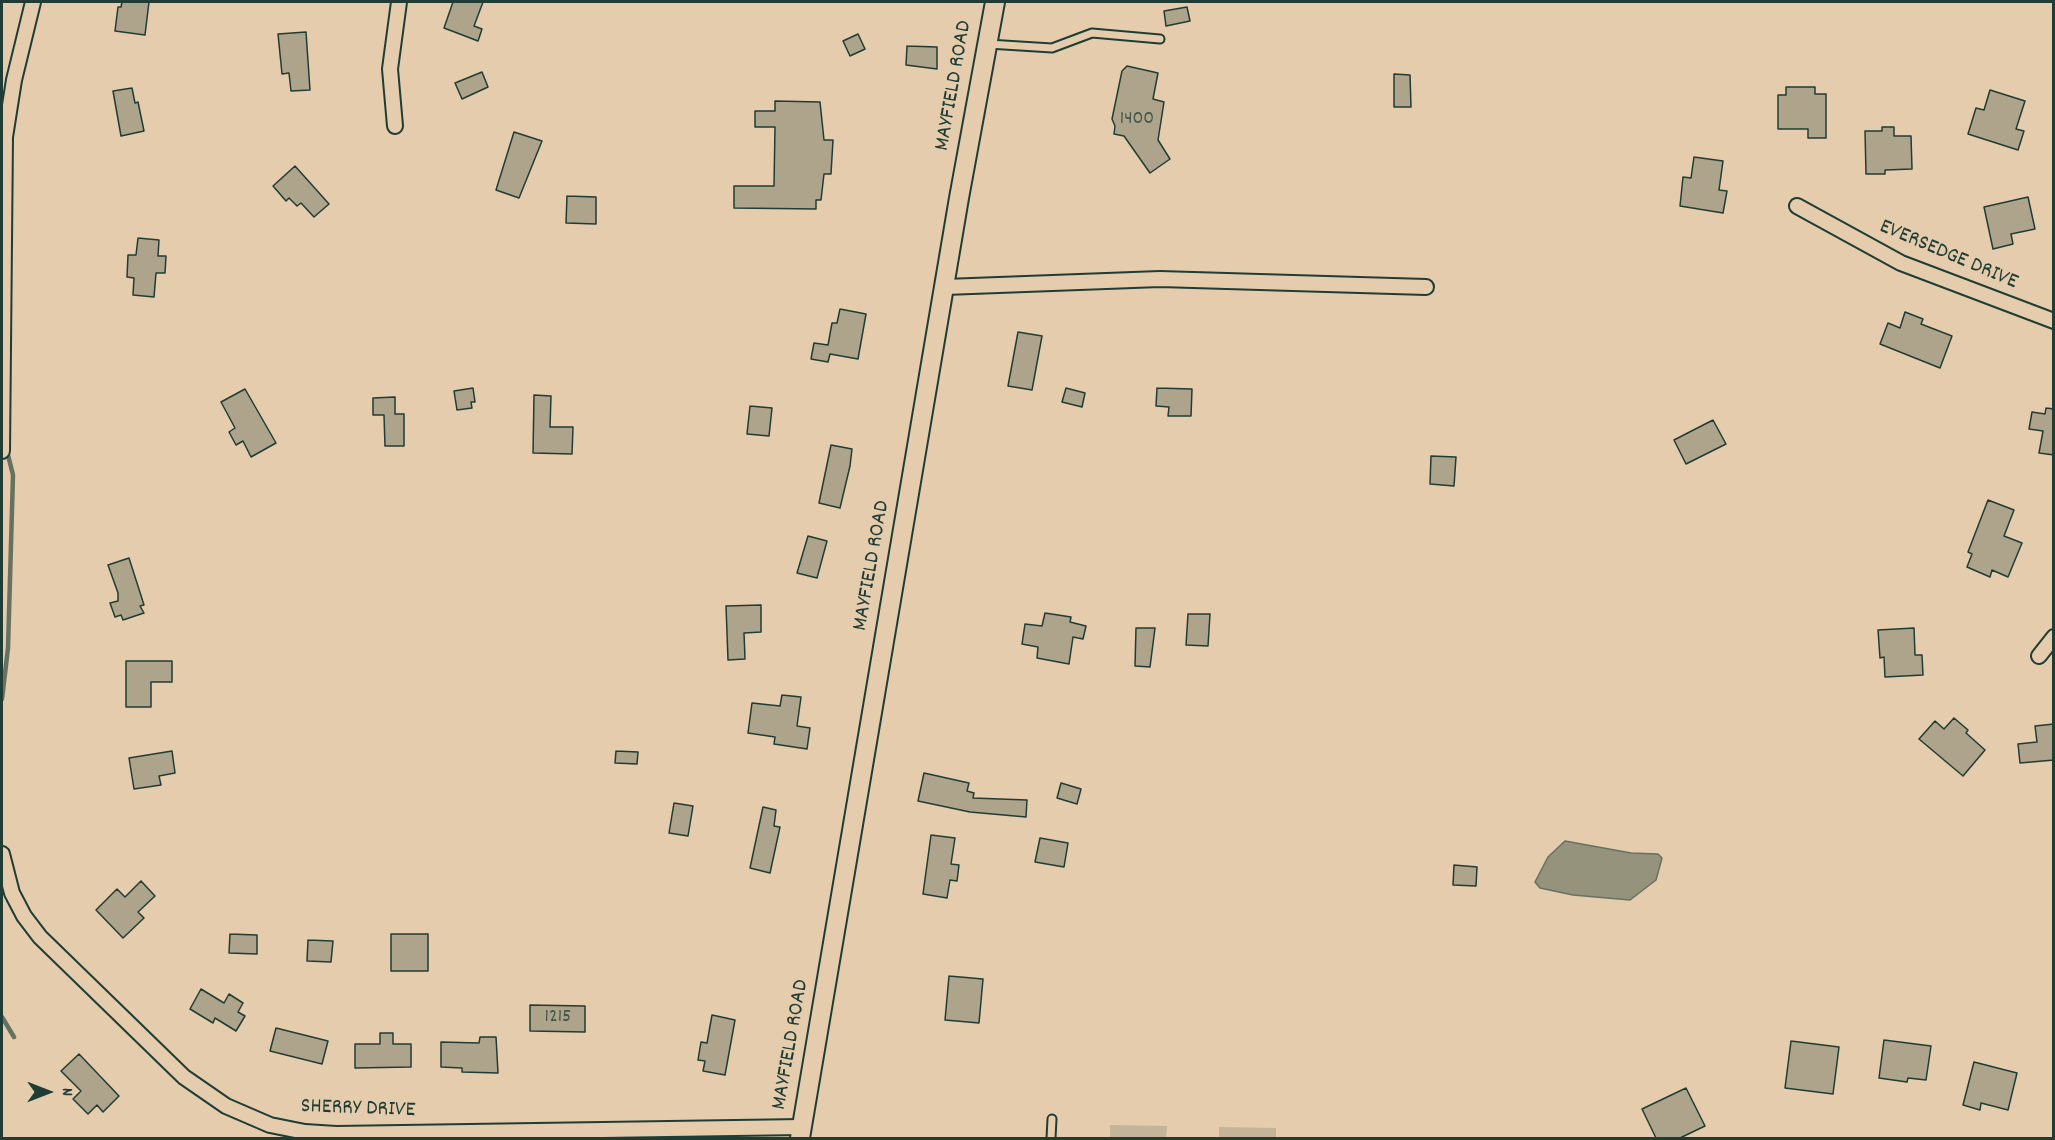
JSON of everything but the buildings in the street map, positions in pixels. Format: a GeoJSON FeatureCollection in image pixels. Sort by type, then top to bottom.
{"type":"FeatureCollection","features":[{"type":"Feature","properties":{"kind":"street"},"geometry":{"type":"LineString","coordinates":[[2,451],[5,137],[14,80],[33,2]]}},
{"type":"Feature","properties":{"kind":"street"},"geometry":{"type":"LineString","coordinates":[[395,126],[390,69],[399,2]]}},
{"type":"Feature","properties":{"kind":"street","name":"MAYFIELD ROAD"},"geometry":{"type":"LineString","coordinates":[[801,1133],[995,2]]}},
{"type":"Feature","properties":{"kind":"street","name":"EVERSEDGE DRIVE"},"geometry":{"type":"LineString","coordinates":[[1797,206],[1901,263],[2054,321]]}},
{"type":"Feature","properties":{"kind":"street"},"geometry":{"type":"LineString","coordinates":[[945,287],[1160,279],[1425,287]]}},
{"type":"Feature","properties":{"kind":"street"},"geometry":{"type":"LineString","coordinates":[[2039,656],[2054,637]]}},
{"type":"Feature","properties":{"kind":"street","name":"SHERRY DRIVE"},"geometry":{"type":"LineString","coordinates":[[2,855],[7,896],[40,937],[184,1077],[226,1106],[270,1125],[305,1132],[336,1134],[801,1133]]}},
{"type":"Feature","properties":{"kind":"lane"},"geometry":{"type":"LineString","coordinates":[[988,44],[1052,48],[1081,36],[1101,32],[1160,39]]}},
{"type":"Feature","properties":{"kind":"lane"},"geometry":{"type":"LineString","coordinates":[[1051,1138],[1052,1119]]}},
{"type":"Feature","properties":{"kind":"shaded area"},"geometry":{"type":"Polygon","coordinates":[[[1565,841],[1631,853],[1658,854],[1662,858],[1656,880],[1630,900],[1573,895],[1540,888],[1535,882],[1548,857],[1565,841]]]}},
{"type":"Feature","properties":{"kind":"shaded area"},"geometry":{"type":"Polygon","coordinates":[[[1110,1125],[1167,1126],[1166,1138],[1110,1138],[1110,1125]]]}},
{"type":"Feature","properties":{"kind":"shaded area"},"geometry":{"type":"Polygon","coordinates":[[[1219,1127],[1276,1128],[1276,1138],[1219,1138],[1219,1127]]]}},
{"type":"Feature","properties":{"kind":"waterway"},"geometry":{"type":"LineString","coordinates":[[2,699],[8,648],[13,475],[7,451]]}},
{"type":"Feature","properties":{"kind":"waterway"},"geometry":{"type":"LineString","coordinates":[[2,1017],[14,1037]]}}]}
